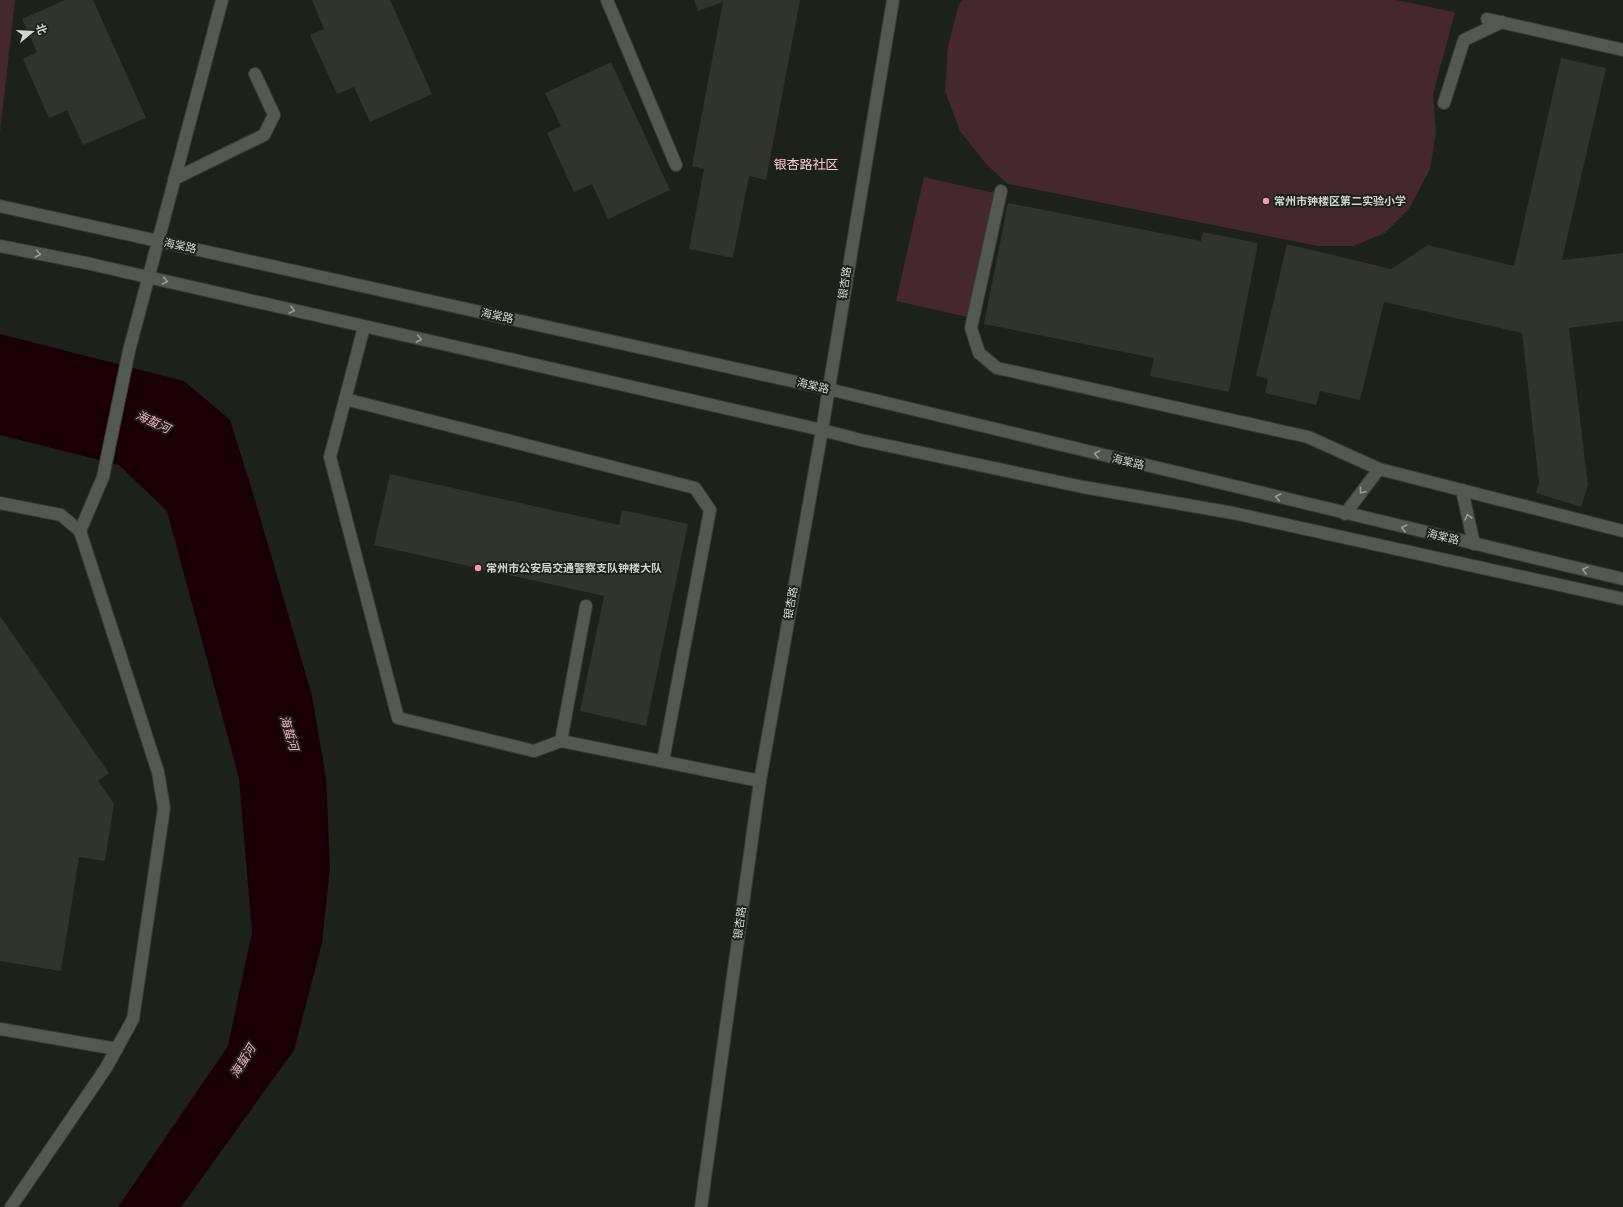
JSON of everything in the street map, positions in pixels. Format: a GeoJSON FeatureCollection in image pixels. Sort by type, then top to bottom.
{"type":"FeatureCollection","features":[{"type":"Feature","properties":{"kind":"street"},"geometry":{"type":"LineString","coordinates":[[80,531],[104,477],[129,351],[147,277],[158,241],[222,0]]}},
{"type":"Feature","properties":{"kind":"street"},"geometry":{"type":"LineString","coordinates":[[607,0],[676,165]]}},
{"type":"Feature","properties":{"kind":"street","name":"银杏路"},"geometry":{"type":"LineString","coordinates":[[701,1207],[760,781],[822,430],[893,0]]}},
{"type":"Feature","properties":{"kind":"street"},"geometry":{"type":"LineString","coordinates":[[1487,19],[1623,50]]}},
{"type":"Feature","properties":{"kind":"street"},"geometry":{"type":"LineString","coordinates":[[1444,103],[1464,40],[1502,22]]}},
{"type":"Feature","properties":{"kind":"street"},"geometry":{"type":"LineString","coordinates":[[174,179],[264,135],[274,115],[255,74]]}},
{"type":"Feature","properties":{"kind":"street"},"geometry":{"type":"LineString","coordinates":[[1001,191],[971,328],[979,353],[997,368],[1308,437],[1379,469],[1623,531]]}},
{"type":"Feature","properties":{"kind":"street","name":"海棠路"},"geometry":{"type":"LineString","coordinates":[[0,206],[828,389],[1623,579]]}},
{"type":"Feature","properties":{"kind":"street","name":"海棠路"},"geometry":{"type":"LineString","coordinates":[[0,246],[86,263],[861,440],[1083,487],[1233,513],[1623,599]]}},
{"type":"Feature","properties":{"kind":"street"},"geometry":{"type":"LineString","coordinates":[[364,327],[330,457],[398,718],[534,751],[561,741],[760,781]]}},
{"type":"Feature","properties":{"kind":"street"},"geometry":{"type":"LineString","coordinates":[[345,399],[695,488],[710,510],[663,761]]}},
{"type":"Feature","properties":{"kind":"street"},"geometry":{"type":"LineString","coordinates":[[1346,514],[1379,469]]}},
{"type":"Feature","properties":{"kind":"street"},"geometry":{"type":"LineString","coordinates":[[1462,490],[1474,544]]}},
{"type":"Feature","properties":{"kind":"street"},"geometry":{"type":"LineString","coordinates":[[0,503],[61,515],[80,531],[158,772],[164,808],[133,1019],[106,1068],[11,1207]]}},
{"type":"Feature","properties":{"kind":"street"},"geometry":{"type":"LineString","coordinates":[[561,741],[586,606]]}},
{"type":"Feature","properties":{"kind":"street"},"geometry":{"type":"LineString","coordinates":[[0,1029],[117,1049]]}},
{"type":"Feature","properties":{"kind":"shaded area"},"geometry":{"type":"Polygon","coordinates":[[[0,0],[15,0],[0,133],[0,0]]]}},
{"type":"Feature","properties":{"kind":"shaded area"},"geometry":{"type":"Polygon","coordinates":[[[963,0],[1396,0],[1455,12],[1433,95],[1436,133],[1430,169],[1409,209],[1385,233],[1353,246],[1318,246],[1008,184],[986,164],[960,131],[945,91],[948,46],[959,4],[963,0]]]}},
{"type":"Feature","properties":{"kind":"shaded area"},"geometry":{"type":"Polygon","coordinates":[[[924,177],[995,193],[967,317],[896,301],[924,177]]]}},
{"type":"Feature","properties":{"kind":"water","name":"海蜇河"},"geometry":{"type":"Polygon","coordinates":[[[0,334],[184,381],[230,420],[312,696],[326,778],[330,868],[322,943],[294,1050],[181,1207],[118,1207],[228,1046],[252,932],[239,778],[167,511],[119,465],[0,435],[0,334]]]}},
{"type":"Feature","properties":{"kind":"building"},"geometry":{"type":"Polygon","coordinates":[[[65,0],[93,0],[146,118],[83,145],[67,110],[49,118],[23,59],[37,52],[22,19],[65,0]]]}},
{"type":"Feature","properties":{"kind":"building"},"geometry":{"type":"Polygon","coordinates":[[[312,0],[390,0],[432,94],[370,122],[354,87],[337,94],[310,35],[324,29],[312,0]]]}},
{"type":"Feature","properties":{"kind":"building"},"geometry":{"type":"Polygon","coordinates":[[[694,0],[800,0],[766,180],[749,176],[733,258],[689,249],[704,169],[692,166],[723,2],[698,11],[694,0]]]}},
{"type":"Feature","properties":{"kind":"building"},"geometry":{"type":"Polygon","coordinates":[[[1561,58],[1606,68],[1562,260],[1623,253],[1623,321],[1569,328],[1588,485],[1581,507],[1536,493],[1539,483],[1522,333],[1384,302],[1360,400],[1320,391],[1316,405],[1265,393],[1268,379],[1256,376],[1287,244],[1391,269],[1428,245],[1514,266],[1561,58]]]}},
{"type":"Feature","properties":{"kind":"building"},"geometry":{"type":"Polygon","coordinates":[[[611,62],[670,190],[608,219],[592,184],[574,192],[547,133],[561,126],[545,93],[611,62]]]}},
{"type":"Feature","properties":{"kind":"building"},"geometry":{"type":"Polygon","coordinates":[[[1008,203],[1201,241],[1203,232],[1258,243],[1229,392],[1150,376],[1154,358],[984,324],[1008,203]]]}},
{"type":"Feature","properties":{"kind":"building"},"geometry":{"type":"Polygon","coordinates":[[[390,474],[619,525],[622,510],[688,524],[646,726],[580,711],[604,596],[374,545],[390,474]]]}},
{"type":"Feature","properties":{"kind":"building"},"geometry":{"type":"Polygon","coordinates":[[[0,616],[109,773],[98,781],[114,804],[105,861],[79,857],[61,971],[0,961],[0,616]]]}},
{"type":"Feature","properties":{"kind":"place","name":"常州市钟楼区第二实验小学"},"geometry":{"type":"Point","coordinates":[1266,201]}},
{"type":"Feature","properties":{"kind":"place","name":"常州市公安局交通警察支队钟楼大队"},"geometry":{"type":"Point","coordinates":[478,568]}},
{"type":"Feature","properties":{"kind":"district","name":"银杏路社区"},"geometry":{"type":"Point","coordinates":[806,164]}}]}
